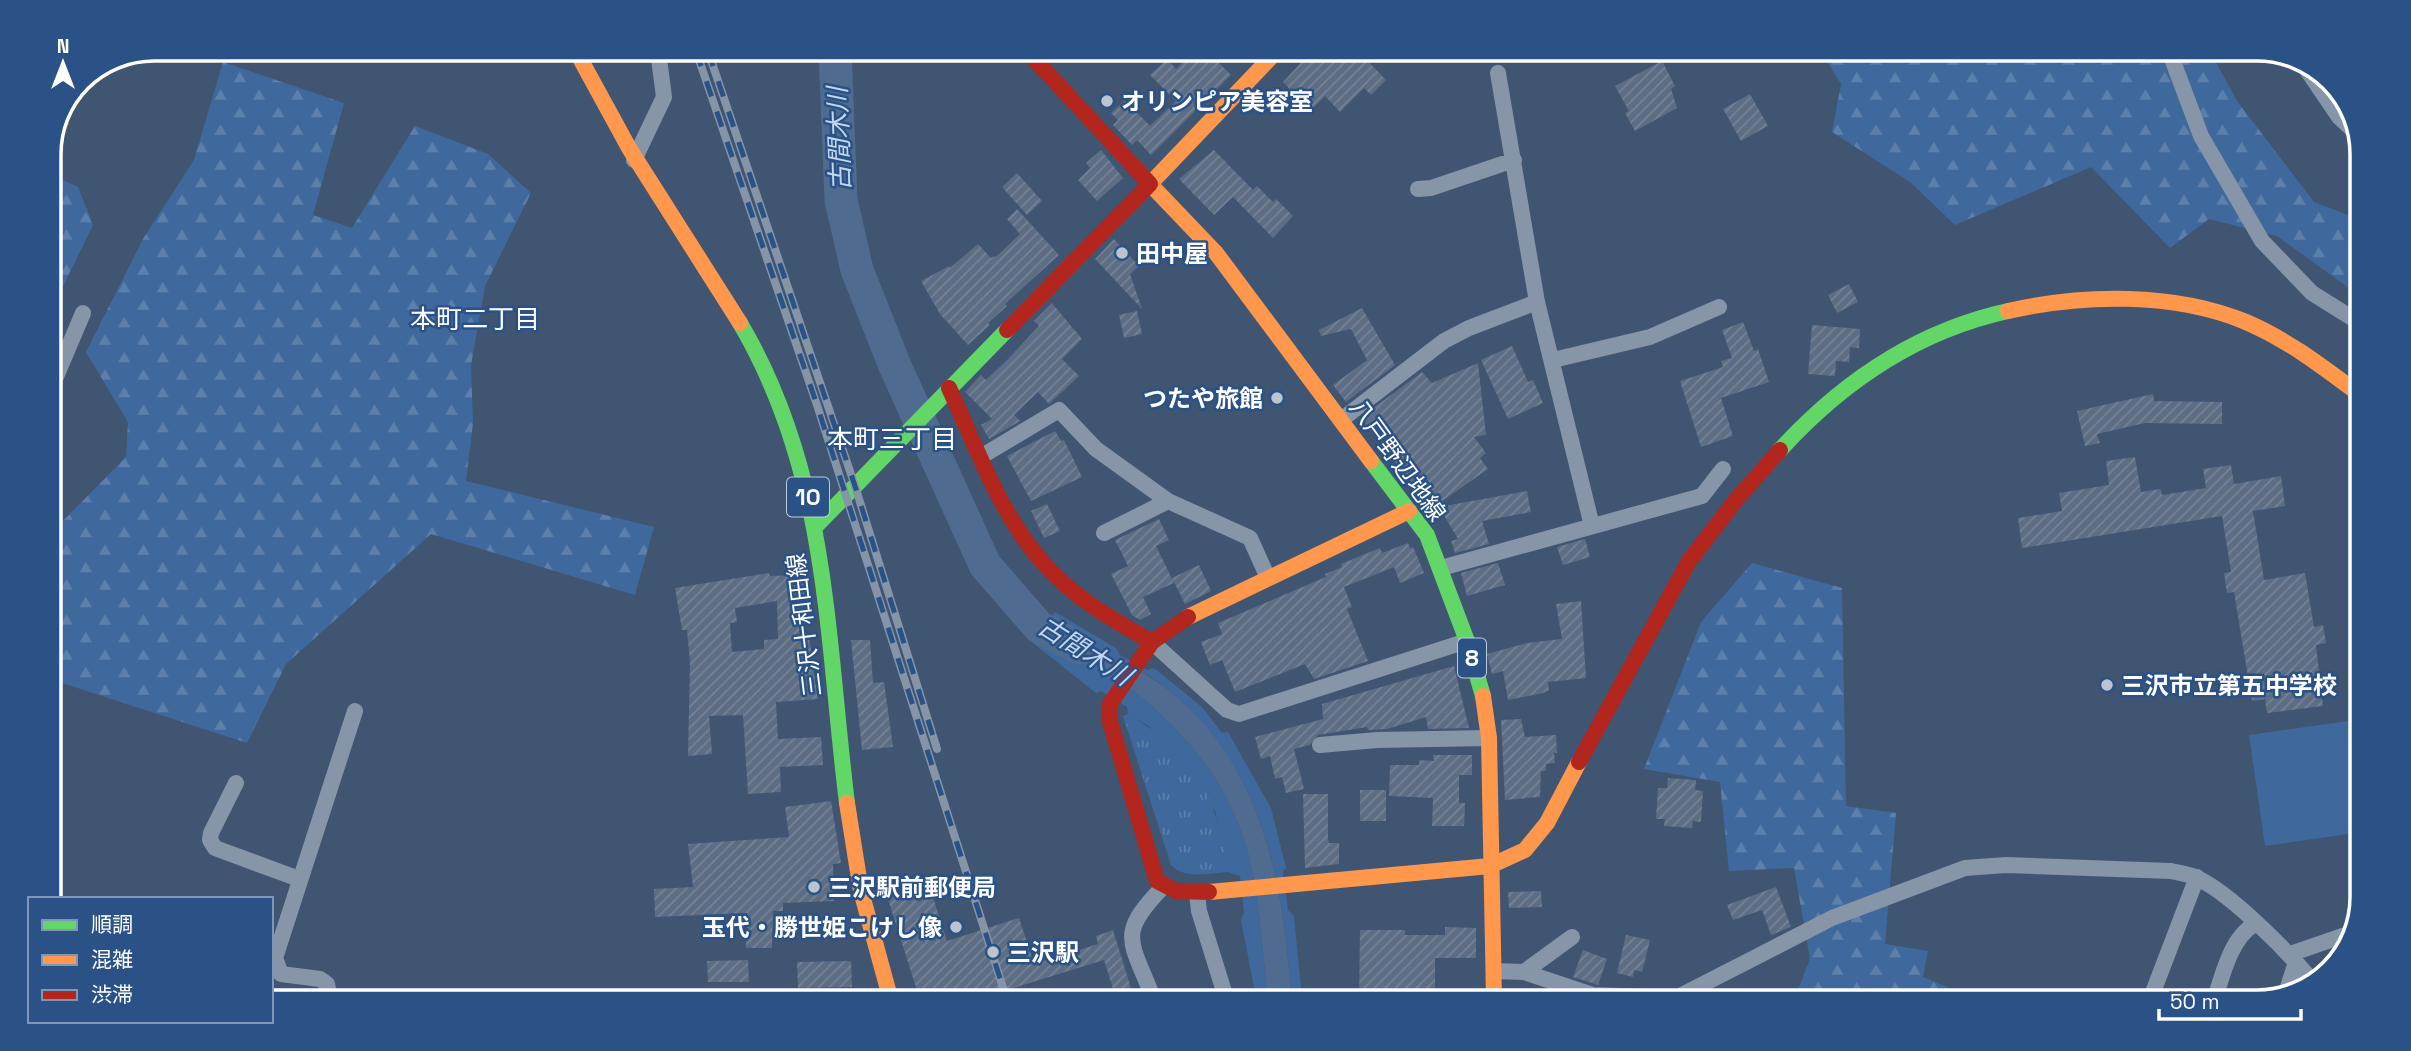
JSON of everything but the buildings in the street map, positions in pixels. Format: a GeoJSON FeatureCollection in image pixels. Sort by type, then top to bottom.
{"type":"FeatureCollection","features":[{"type":"Feature","properties":{"kind":"street","name":"三沢十和田線"},"geometry":{"type":"LineString","coordinates":[[581,61],[634,160],[724,291],[774,387],[793,438],[816,526],[852,825],[869,925],[888,990]]}},
{"type":"Feature","properties":{"kind":"street"},"geometry":{"type":"LineString","coordinates":[[634,160],[664,97],[659,61]]}},
{"type":"Feature","properties":{"kind":"street","name":"八戸野辺地線"},"geometry":{"type":"LineString","coordinates":[[1036,61],[1216,253],[1427,535],[1467,641],[1483,696],[1489,738],[1494,990]]}},
{"type":"Feature","properties":{"kind":"street"},"geometry":{"type":"LineString","coordinates":[[816,526],[1267,61]]}},
{"type":"Feature","properties":{"kind":"street"},"geometry":{"type":"LineString","coordinates":[[2173,61],[2201,136],[2262,241],[2312,293],[2350,317]]}},
{"type":"Feature","properties":{"kind":"street"},"geometry":{"type":"LineString","coordinates":[[1498,73],[1537,302],[1592,526]]}},
{"type":"Feature","properties":{"kind":"street"},"geometry":{"type":"LineString","coordinates":[[2315,82],[2344,122]]}},
{"type":"Feature","properties":{"kind":"street"},"geometry":{"type":"LineString","coordinates":[[1418,189],[1431,188],[1514,160]]}},
{"type":"Feature","properties":{"kind":"street"},"geometry":{"type":"LineString","coordinates":[[1409,511],[1187,617],[1148,647],[1110,704],[1109,718],[1115,743],[1157,881],[1163,887],[1176,893],[1197,893],[1490,866],[1525,850],[1547,823],[1644,639],[1693,556],[1736,500],[1805,428],[1853,383],[1891,356],[1950,328],[2008,309],[2066,301],[2123,300],[2189,305],[2243,321],[2298,348],[2350,387]]}},
{"type":"Feature","properties":{"kind":"street"},"geometry":{"type":"LineString","coordinates":[[1341,420],[1444,341],[1469,328],[1537,302]]}},
{"type":"Feature","properties":{"kind":"street"},"geometry":{"type":"LineString","coordinates":[[1553,360],[1650,337],[1719,307]]}},
{"type":"Feature","properties":{"kind":"street"},"geometry":{"type":"LineString","coordinates":[[61,365],[83,313]]}},
{"type":"Feature","properties":{"kind":"street"},"geometry":{"type":"LineString","coordinates":[[944,392],[982,456],[1018,527],[1037,556],[1073,590],[1227,710],[1239,714],[1467,641]]}},
{"type":"Feature","properties":{"kind":"street"},"geometry":{"type":"LineString","coordinates":[[982,456],[1059,410],[1096,449],[1168,502],[1250,538],[1268,579]]}},
{"type":"Feature","properties":{"kind":"street"},"geometry":{"type":"LineString","coordinates":[[1441,568],[1702,496],[1723,469]]}},
{"type":"Feature","properties":{"kind":"street"},"geometry":{"type":"LineString","coordinates":[[1104,533],[1168,502]]}},
{"type":"Feature","properties":{"kind":"street"},"geometry":{"type":"LineString","coordinates":[[328,990],[327,984],[320,979],[281,974],[275,958],[276,937],[299,879],[355,711]]}},
{"type":"Feature","properties":{"kind":"street"},"geometry":{"type":"LineString","coordinates":[[1320,745],[1377,740],[1489,738]]}},
{"type":"Feature","properties":{"kind":"street"},"geometry":{"type":"LineString","coordinates":[[236,783],[211,833],[210,840],[215,848],[299,879]]}},
{"type":"Feature","properties":{"kind":"street"},"geometry":{"type":"LineString","coordinates":[[1692,990],[1832,918],[1965,868],[2006,865],[2171,871],[2197,877],[2221,893],[2293,958],[2307,975]]}},
{"type":"Feature","properties":{"kind":"street"},"geometry":{"type":"LineString","coordinates":[[2154,990],[2197,877]]}},
{"type":"Feature","properties":{"kind":"street"},"geometry":{"type":"LineString","coordinates":[[1150,990],[1131,936],[1133,922],[1140,911],[1163,887]]}},
{"type":"Feature","properties":{"kind":"street"},"geometry":{"type":"LineString","coordinates":[[1197,893],[1199,911],[1224,990]]}},
{"type":"Feature","properties":{"kind":"street"},"geometry":{"type":"LineString","coordinates":[[2218,990],[2232,953],[2245,930],[2255,924]]}},
{"type":"Feature","properties":{"kind":"street"},"geometry":{"type":"LineString","coordinates":[[1524,972],[1572,937]]}},
{"type":"Feature","properties":{"kind":"street"},"geometry":{"type":"LineString","coordinates":[[2293,958],[2340,938]]}},
{"type":"Feature","properties":{"kind":"street"},"geometry":{"type":"LineString","coordinates":[[2288,985],[2293,958]]}},
{"type":"Feature","properties":{"kind":"street"},"geometry":{"type":"LineString","coordinates":[[1494,971],[1524,972],[1578,990]]}},
{"type":"Feature","properties":{"kind":"green space"},"geometry":{"type":"Polygon","coordinates":[[[1827,61],[2215,61],[2237,101],[2314,202],[2350,216],[2350,289],[2277,236],[2209,219],[2170,248],[2091,167],[1955,225],[1910,182],[1832,132],[1841,84],[1827,61]]]}},
{"type":"Feature","properties":{"kind":"green space"},"geometry":{"type":"Polygon","coordinates":[[[223,62],[344,103],[313,215],[352,228],[415,126],[488,154],[531,193],[485,286],[471,365],[473,423],[466,481],[654,527],[635,595],[431,534],[286,664],[247,743],[61,683],[61,523],[126,457],[128,422],[86,352],[143,239],[194,160],[223,62]]]}},
{"type":"Feature","properties":{"kind":"green space"},"geometry":{"type":"Polygon","coordinates":[[[61,179],[78,187],[93,225],[61,290],[61,179]]]}},
{"type":"Feature","properties":{"kind":"green space"},"geometry":{"type":"Polygon","coordinates":[[[1752,563],[1842,588],[1846,806],[1896,813],[1885,944],[1928,951],[1923,977],[1954,990],[1798,990],[1810,959],[1794,868],[1729,871],[1720,782],[1644,769],[1701,622],[1752,563]]]}},
{"type":"Feature","properties":{"kind":"green space"},"geometry":{"type":"Polygon","coordinates":[[[1055,612],[1116,648],[1120,655],[1147,670],[1154,668],[1202,707],[1222,733],[1228,732],[1271,808],[1286,868],[1283,872],[1288,910],[1294,916],[1301,990],[1290,990],[1281,906],[1272,861],[1258,818],[1240,777],[1216,739],[1186,705],[1148,675],[1043,624],[1055,612]]]}},
{"type":"Feature","properties":{"kind":"green space"},"geometry":{"type":"Polygon","coordinates":[[[1038,629],[1130,688],[1184,738],[1207,766],[1226,797],[1247,851],[1256,892],[1267,990],[1254,990],[1241,920],[1244,913],[1240,876],[1228,872],[1215,811],[1149,726],[1128,714],[1127,707],[1101,691],[1096,693],[1028,639],[1038,629]]]}},
{"type":"Feature","properties":{"kind":"green space"},"geometry":{"type":"Polygon","coordinates":[[[1128,714],[1170,745],[1199,779],[1217,821],[1228,872],[1190,874],[1171,865],[1123,716],[1128,714]]]}},
{"type":"Feature","properties":{"kind":"green space"},"geometry":{"type":"Polygon","coordinates":[[[2350,721],[2350,834],[2265,846],[2249,735],[2350,721]]]}},
{"type":"Feature","properties":{"kind":"water"},"geometry":{"type":"Polygon","coordinates":[[[1043,624],[1074,634],[1098,653],[1147,675],[1185,704],[1216,738],[1240,776],[1272,861],[1281,906],[1290,990],[1267,990],[1256,892],[1247,851],[1226,797],[1207,766],[1184,738],[1130,688],[1038,629],[1043,624]]]}},
{"type":"Feature","properties":{"kind":"waterway","name":"古間木川"},"geometry":{"type":"LineString","coordinates":[[835,61],[841,200],[857,270],[895,366],[985,565],[1039,627],[1079,648]]}},
{"type":"Feature","properties":{"kind":"railway"},"geometry":{"type":"LineString","coordinates":[[699,61],[817,405],[1004,990]]}},
{"type":"Feature","properties":{"kind":"railway"},"geometry":{"type":"LineString","coordinates":[[711,61],[855,486],[937,749]]}},
{"type":"Feature","properties":{"kind":"traffic: fast"},"geometry":{"type":"LineString","coordinates":[[1780,450],[1829,402],[1883,363],[1943,332],[2008,311]]}},
{"type":"Feature","properties":{"kind":"traffic: fast"},"geometry":{"type":"LineString","coordinates":[[740,323],[769,380],[791,438],[807,497],[827,617],[847,803]]}},
{"type":"Feature","properties":{"kind":"traffic: fast"},"geometry":{"type":"LineString","coordinates":[[816,526],[1007,330]]}},
{"type":"Feature","properties":{"kind":"traffic: fast"},"geometry":{"type":"LineString","coordinates":[[1371,461],[1427,535],[1467,641],[1483,696]]}},
{"type":"Feature","properties":{"kind":"traffic: slow"},"geometry":{"type":"LineString","coordinates":[[581,61],[629,148],[740,323]]}},
{"type":"Feature","properties":{"kind":"traffic: slow"},"geometry":{"type":"LineString","coordinates":[[1267,61],[1150,184],[1216,253],[1371,461]]}},
{"type":"Feature","properties":{"kind":"traffic: slow"},"geometry":{"type":"LineString","coordinates":[[2008,311],[2097,299],[2189,305],[2218,312],[2261,329],[2305,355],[2350,388]]}},
{"type":"Feature","properties":{"kind":"traffic: slow"},"geometry":{"type":"LineString","coordinates":[[1188,617],[1409,511]]}},
{"type":"Feature","properties":{"kind":"traffic: slow"},"geometry":{"type":"LineString","coordinates":[[1483,696],[1489,738],[1494,990]]}},
{"type":"Feature","properties":{"kind":"traffic: slow"},"geometry":{"type":"LineString","coordinates":[[1209,892],[1490,866],[1525,850],[1547,823],[1579,762]]}},
{"type":"Feature","properties":{"kind":"traffic: slow"},"geometry":{"type":"LineString","coordinates":[[847,803],[861,891],[888,990]]}},
{"type":"Feature","properties":{"kind":"traffic: jam"},"geometry":{"type":"LineString","coordinates":[[1007,330],[1150,184],[1036,61]]}},
{"type":"Feature","properties":{"kind":"traffic: jam"},"geometry":{"type":"LineString","coordinates":[[949,388],[1003,505],[1031,548],[1058,579],[1097,609],[1152,642],[1188,617]]}},
{"type":"Feature","properties":{"kind":"traffic: jam"},"geometry":{"type":"LineString","coordinates":[[1579,762],[1689,561],[1736,500],[1780,450]]}},
{"type":"Feature","properties":{"kind":"traffic: jam"},"geometry":{"type":"LineString","coordinates":[[1152,642],[1110,704],[1109,718],[1157,881],[1176,891],[1209,892]]}},
{"type":"Feature","properties":{"kind":"place","name":"オリンピア美容室"},"geometry":{"type":"Point","coordinates":[1107,101]}},
{"type":"Feature","properties":{"kind":"place","name":"田中屋"},"geometry":{"type":"Point","coordinates":[1122,253]}},
{"type":"Feature","properties":{"kind":"place","name":"つたや旅館"},"geometry":{"type":"Point","coordinates":[1277,398]}},
{"type":"Feature","properties":{"kind":"place","name":"三沢市立第五中学校"},"geometry":{"type":"Point","coordinates":[2107,685]}},
{"type":"Feature","properties":{"kind":"place","name":"三沢駅前郵便局"},"geometry":{"type":"Point","coordinates":[814,887]}},
{"type":"Feature","properties":{"kind":"place","name":"玉代・勝世姫こけし像"},"geometry":{"type":"Point","coordinates":[956,927]}},
{"type":"Feature","properties":{"kind":"place","name":"三沢駅"},"geometry":{"type":"Point","coordinates":[993,952]}},
{"type":"Feature","properties":{"kind":"district","name":"本町二丁目"},"geometry":{"type":"Point","coordinates":[475,319]}},
{"type":"Feature","properties":{"kind":"district","name":"本町三丁目"},"geometry":{"type":"Point","coordinates":[892,439]}}]}
